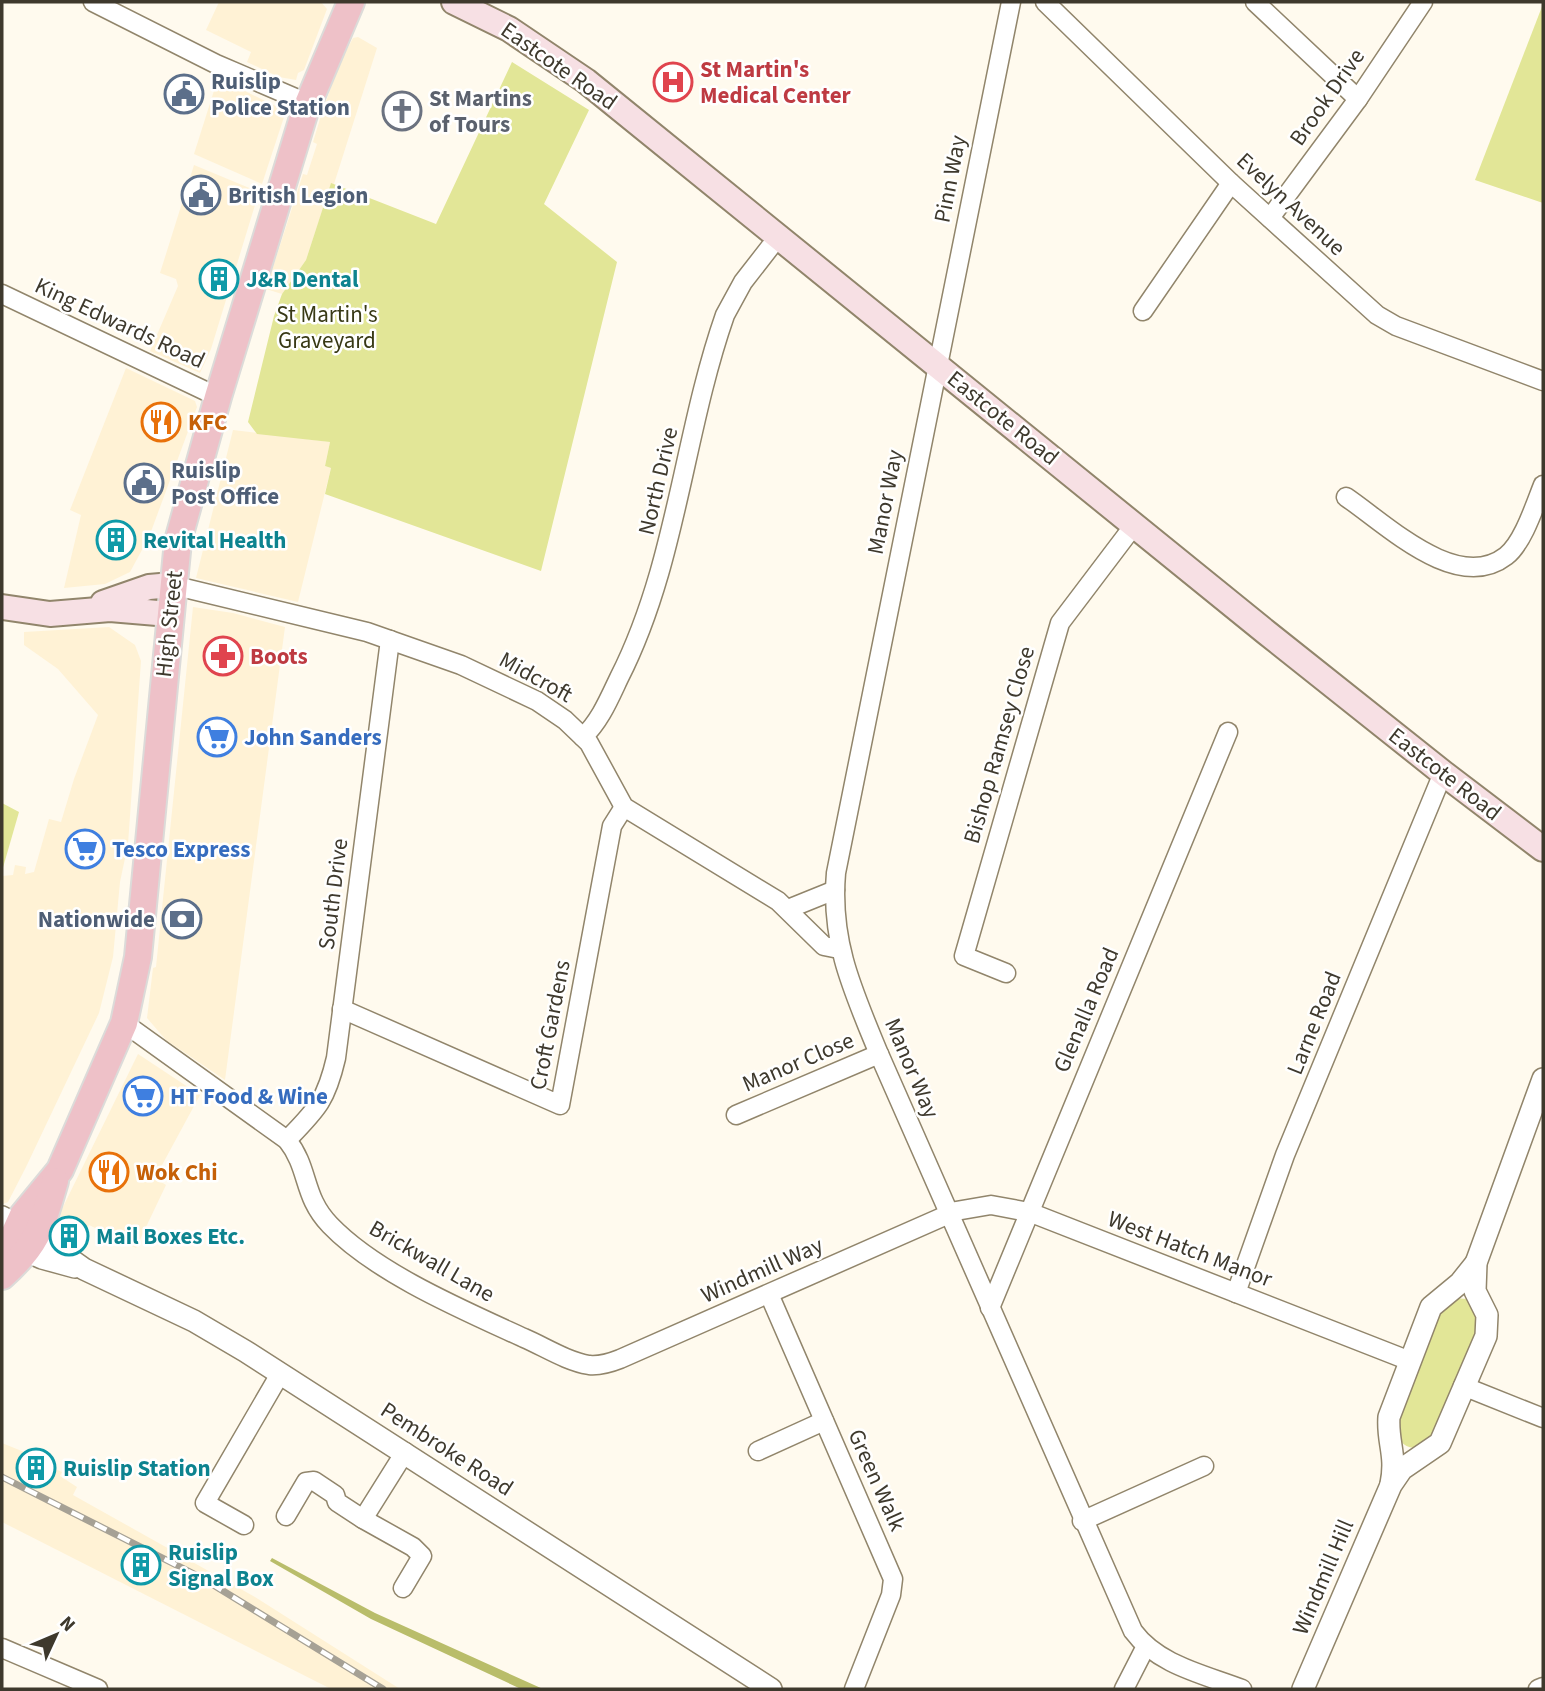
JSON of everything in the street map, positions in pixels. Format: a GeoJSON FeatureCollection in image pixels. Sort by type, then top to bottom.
{"type":"FeatureCollection","features":[{"type":"Feature","properties":{"kind":"main road","name":"High Street"},"geometry":{"type":"LineString","coordinates":[[20,1238],[60,1170],[124,1023],[138,957],[178,541],[218,397],[307,103],[351,2]]}},
{"type":"Feature","properties":{"kind":"main road","name":"Eastcote Road"},"geometry":{"type":"LineString","coordinates":[[454,2],[482,8],[586,81],[1443,773],[1543,849]]}},
{"type":"Feature","properties":{"kind":"main road"},"geometry":{"type":"LineString","coordinates":[[83,610],[149,587],[172,585]]}},
{"type":"Feature","properties":{"kind":"main road"},"geometry":{"type":"LineString","coordinates":[[2,607],[39,614],[83,610],[138,610],[169,614]]}},
{"type":"Feature","properties":{"kind":"main road"},"geometry":{"type":"LineString","coordinates":[[2,1276],[20,1238]]}},
{"type":"Feature","properties":{"kind":"street"},"geometry":{"type":"LineString","coordinates":[[93,2],[216,64],[307,103]]}},
{"type":"Feature","properties":{"kind":"street","name":"Pinn Way"},"geometry":{"type":"LineString","coordinates":[[937,366],[1011,2]]}},
{"type":"Feature","properties":{"kind":"street","name":"Evelyn Avenue"},"geometry":{"type":"LineString","coordinates":[[1045,2],[1231,183],[1358,300],[1396,326],[1543,381]]}},
{"type":"Feature","properties":{"kind":"street"},"geometry":{"type":"LineString","coordinates":[[1255,2],[1357,99]]}},
{"type":"Feature","properties":{"kind":"street","name":"Brook Drive"},"geometry":{"type":"LineString","coordinates":[[1270,218],[1357,99],[1423,2]]}},
{"type":"Feature","properties":{"kind":"street"},"geometry":{"type":"LineString","coordinates":[[1143,312],[1231,183]]}},
{"type":"Feature","properties":{"kind":"street","name":"North Drive"},"geometry":{"type":"LineString","coordinates":[[583,737],[600,716],[647,615],[663,567],[725,315],[743,282],[778,237]]}},
{"type":"Feature","properties":{"kind":"street","name":"King Edwards Road"},"geometry":{"type":"LineString","coordinates":[[2,295],[218,397]]}},
{"type":"Feature","properties":{"kind":"street","name":"Manor Way"},"geometry":{"type":"LineString","coordinates":[[937,366],[835,890],[839,950],[879,1054],[1082,1521],[1133,1631],[1145,1648]]}},
{"type":"Feature","properties":{"kind":"street"},"geometry":{"type":"LineString","coordinates":[[1346,497],[1442,563],[1474,569],[1506,556],[1527,526],[1543,485]]}},
{"type":"Feature","properties":{"kind":"street","name":"Bishop Ramsey Close"},"geometry":{"type":"LineString","coordinates":[[1006,973],[964,956],[1012,786],[1060,623],[1135,524]]}},
{"type":"Feature","properties":{"kind":"street","name":"Midcroft"},"geometry":{"type":"LineString","coordinates":[[172,585],[390,640],[506,685],[555,712],[583,737],[624,807],[788,909],[824,946],[839,950]]}},
{"type":"Feature","properties":{"kind":"street","name":"South Drive"},"geometry":{"type":"LineString","coordinates":[[287,1140],[326,1095],[336,1058],[390,640]]}},
{"type":"Feature","properties":{"kind":"street","name":"Glenalla Road"},"geometry":{"type":"LineString","coordinates":[[990,1308],[1228,732]]}},
{"type":"Feature","properties":{"kind":"street","name":"Larne Road"},"geometry":{"type":"LineString","coordinates":[[1236,1293],[1285,1155],[1443,773]]}},
{"type":"Feature","properties":{"kind":"street","name":"Croft Gardens"},"geometry":{"type":"LineString","coordinates":[[342,1009],[560,1105],[612,826],[624,807]]}},
{"type":"Feature","properties":{"kind":"street"},"geometry":{"type":"LineString","coordinates":[[788,909],[835,890]]}},
{"type":"Feature","properties":{"kind":"street","name":"Brickwall Lane"},"geometry":{"type":"LineString","coordinates":[[124,1023],[287,1140],[300,1160],[307,1191],[317,1211],[365,1254],[485,1320],[570,1359],[595,1365]]}},
{"type":"Feature","properties":{"kind":"street","name":"Manor Close"},"geometry":{"type":"LineString","coordinates":[[736,1115],[879,1054]]}},
{"type":"Feature","properties":{"kind":"street","name":"Windmill Hill"},"geometry":{"type":"LineString","coordinates":[[1303,1689],[1391,1485],[1402,1469],[1440,1443],[1486,1336],[1487,1315],[1475,1291],[1476,1263],[1543,1079]]}},
{"type":"Feature","properties":{"kind":"street","name":"West Hatch Manor"},"geometry":{"type":"LineString","coordinates":[[949,1214],[990,1205],[1029,1212],[1410,1361]]}},
{"type":"Feature","properties":{"kind":"street","name":"Windmill Way"},"geometry":{"type":"LineString","coordinates":[[595,1365],[620,1359],[949,1214]]}},
{"type":"Feature","properties":{"kind":"street"},"geometry":{"type":"LineString","coordinates":[[2,1268],[20,1238]]}},
{"type":"Feature","properties":{"kind":"street","name":"Pembroke Road"},"geometry":{"type":"LineString","coordinates":[[20,1238],[194,1321],[405,1452],[771,1689]]}},
{"type":"Feature","properties":{"kind":"street","name":"Windmill Hill"},"geometry":{"type":"LineString","coordinates":[[1391,1485],[1395,1463],[1388,1429],[1389,1417],[1410,1361],[1431,1307],[1460,1283],[1476,1263]]}},
{"type":"Feature","properties":{"kind":"street","name":"Green Walk"},"geometry":{"type":"LineString","coordinates":[[769,1293],[893,1579],[891,1595],[854,1689]]}},
{"type":"Feature","properties":{"kind":"street"},"geometry":{"type":"LineString","coordinates":[[244,1525],[205,1503],[280,1374]]}},
{"type":"Feature","properties":{"kind":"street"},"geometry":{"type":"LineString","coordinates":[[1463,1386],[1543,1418]]}},
{"type":"Feature","properties":{"kind":"street"},"geometry":{"type":"LineString","coordinates":[[758,1451],[824,1421]]}},
{"type":"Feature","properties":{"kind":"street"},"geometry":{"type":"LineString","coordinates":[[363,1519],[405,1452]]}},
{"type":"Feature","properties":{"kind":"street"},"geometry":{"type":"LineString","coordinates":[[1082,1521],[1204,1466]]}},
{"type":"Feature","properties":{"kind":"street"},"geometry":{"type":"LineString","coordinates":[[286,1516],[306,1482],[314,1481],[335,1495],[337,1502],[413,1547],[422,1556],[403,1588]]}},
{"type":"Feature","properties":{"kind":"street"},"geometry":{"type":"LineString","coordinates":[[2,1648],[98,1689]]}},
{"type":"Feature","properties":{"kind":"street"},"geometry":{"type":"LineString","coordinates":[[1124,1689],[1145,1648],[1159,1657],[1242,1689]]}},
{"type":"Feature","properties":{"kind":"street"},"geometry":{"type":"LineString","coordinates":[[1538,1689],[1543,1687]]}},
{"type":"Feature","properties":{"kind":"shaded area"},"geometry":{"type":"Polygon","coordinates":[[[219,2],[321,2],[327,9],[304,70],[298,73],[296,80],[279,77],[247,62],[251,52],[206,30],[219,2]]]}},
{"type":"Feature","properties":{"kind":"shaded area"},"geometry":{"type":"Polygon","coordinates":[[[358,37],[377,48],[334,184],[331,184],[306,260],[282,294],[266,289],[303,174],[307,175],[317,144],[313,142],[323,109],[327,111],[329,106],[325,104],[339,65],[353,38],[358,37]]]}},
{"type":"Feature","properties":{"kind":"shaded area"},"geometry":{"type":"Polygon","coordinates":[[[218,78],[286,111],[262,184],[194,154],[218,78]]]}},
{"type":"Feature","properties":{"kind":"shaded area"},"geometry":{"type":"Polygon","coordinates":[[[194,165],[259,192],[211,349],[200,373],[150,351],[178,286],[176,279],[160,273],[194,165]]]}},
{"type":"Feature","properties":{"kind":"shaded area"},"geometry":{"type":"Polygon","coordinates":[[[126,368],[195,401],[197,407],[149,537],[130,572],[105,584],[64,588],[81,515],[70,510],[126,368]]]}},
{"type":"Feature","properties":{"kind":"shaded area"},"geometry":{"type":"Polygon","coordinates":[[[233,430],[330,442],[325,466],[331,468],[298,602],[196,578],[233,430]]]}},
{"type":"Feature","properties":{"kind":"shaded area"},"geometry":{"type":"Polygon","coordinates":[[[193,607],[233,613],[285,627],[225,1080],[166,1040],[147,1018],[153,968],[156,967],[193,607]]]}},
{"type":"Feature","properties":{"kind":"shaded area"},"geometry":{"type":"Polygon","coordinates":[[[109,627],[135,645],[141,661],[128,844],[120,882],[113,957],[99,1013],[26,1167],[8,1202],[3,1204],[2,876],[13,875],[15,865],[26,867],[25,874],[34,872],[49,819],[61,822],[98,715],[58,669],[24,645],[24,632],[109,627]]]}},
{"type":"Feature","properties":{"kind":"shaded area"},"geometry":{"type":"Polygon","coordinates":[[[138,1054],[200,1095],[155,1178],[166,1185],[136,1248],[89,1225],[78,1247],[58,1237],[61,1211],[138,1054]]]}},
{"type":"Feature","properties":{"kind":"shaded area"},"geometry":{"type":"Polygon","coordinates":[[[2,1443],[39,1458],[38,1461],[62,1472],[60,1476],[77,1487],[73,1495],[255,1597],[400,1689],[331,1689],[2,1522],[2,1443]]]}},
{"type":"Feature","properties":{"kind":"green space"},"geometry":{"type":"Polygon","coordinates":[[[1543,4],[1543,203],[1475,180],[1543,4]]]}},
{"type":"Feature","properties":{"kind":"green space","name":"St Martin's Graveyard"},"geometry":{"type":"Polygon","coordinates":[[[512,62],[589,110],[544,204],[617,262],[541,571],[325,494],[331,468],[325,466],[330,442],[257,434],[248,422],[274,316],[282,294],[306,260],[331,183],[436,224],[512,62]]]}},
{"type":"Feature","properties":{"kind":"green space"},"geometry":{"type":"Polygon","coordinates":[[[2,803],[19,812],[2,871],[2,803]]]}},
{"type":"Feature","properties":{"kind":"green space"},"geometry":{"type":"Polygon","coordinates":[[[1454,1298],[1467,1299],[1482,1324],[1435,1440],[1412,1448],[1402,1443],[1393,1421],[1434,1315],[1454,1298]]]}},
{"type":"Feature","properties":{"kind":"green space"},"geometry":{"type":"Polygon","coordinates":[[[272,1558],[375,1613],[543,1689],[521,1689],[371,1619],[270,1561],[272,1558]]]}},
{"type":"Feature","properties":{"kind":"railway"},"geometry":{"type":"LineString","coordinates":[[2,1477],[202,1578],[383,1689]]}},
{"type":"Feature","properties":{"kind":"place","name":"St Martin's Medical Center"},"geometry":{"type":"Point","coordinates":[673,82]}},
{"type":"Feature","properties":{"kind":"place","name":"Ruislip Police Station"},"geometry":{"type":"Point","coordinates":[184,94]}},
{"type":"Feature","properties":{"kind":"place","name":"St Martins of Tours"},"geometry":{"type":"Point","coordinates":[402,111]}},
{"type":"Feature","properties":{"kind":"place","name":"British Legion"},"geometry":{"type":"Point","coordinates":[201,195]}},
{"type":"Feature","properties":{"kind":"place","name":"J&R Dental"},"geometry":{"type":"Point","coordinates":[219,279]}},
{"type":"Feature","properties":{"kind":"place","name":"KFC"},"geometry":{"type":"Point","coordinates":[161,422]}},
{"type":"Feature","properties":{"kind":"place","name":"Ruislip Post Office"},"geometry":{"type":"Point","coordinates":[144,483]}},
{"type":"Feature","properties":{"kind":"place","name":"Revital Health"},"geometry":{"type":"Point","coordinates":[116,540]}},
{"type":"Feature","properties":{"kind":"place","name":"Boots"},"geometry":{"type":"Point","coordinates":[223,656]}},
{"type":"Feature","properties":{"kind":"place","name":"John Sanders"},"geometry":{"type":"Point","coordinates":[217,737]}},
{"type":"Feature","properties":{"kind":"place","name":"Tesco Express"},"geometry":{"type":"Point","coordinates":[85,849]}},
{"type":"Feature","properties":{"kind":"place","name":"Nationwide"},"geometry":{"type":"Point","coordinates":[182,919]}},
{"type":"Feature","properties":{"kind":"place","name":"HT Food & Wine"},"geometry":{"type":"Point","coordinates":[143,1096]}},
{"type":"Feature","properties":{"kind":"place","name":"Wok Chi"},"geometry":{"type":"Point","coordinates":[109,1172]}},
{"type":"Feature","properties":{"kind":"place","name":"Mail Boxes Etc."},"geometry":{"type":"Point","coordinates":[69,1236]}},
{"type":"Feature","properties":{"kind":"place","name":"Ruislip Station"},"geometry":{"type":"Point","coordinates":[36,1468]}},
{"type":"Feature","properties":{"kind":"place","name":"Ruislip Signal Box"},"geometry":{"type":"Point","coordinates":[141,1565]}}]}
